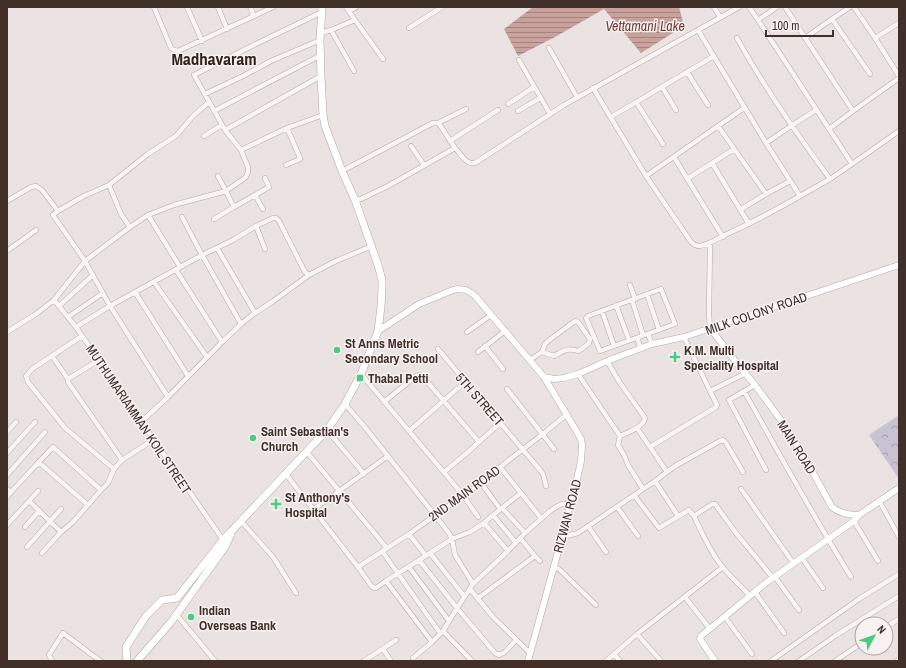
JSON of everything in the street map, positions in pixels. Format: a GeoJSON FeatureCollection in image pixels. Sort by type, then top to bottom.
{"type":"FeatureCollection","features":[{"type":"Feature","properties":{"kind":"main road"},"geometry":{"type":"LineString","coordinates":[[127,661],[126,647],[146,616],[162,600],[177,598],[222,540],[327,430],[345,404],[361,374],[378,331],[382,307],[382,280],[372,246],[325,126],[323,115],[321,76],[322,9]]}},
{"type":"Feature","properties":{"kind":"main road"},"geometry":{"type":"LineString","coordinates":[[138,661],[170,622],[225,547],[232,530]]}},
{"type":"Feature","properties":{"kind":"street"},"geometry":{"type":"LineString","coordinates":[[154,7],[171,48],[178,51],[273,7]]}},
{"type":"Feature","properties":{"kind":"street"},"geometry":{"type":"LineString","coordinates":[[186,7],[202,41]]}},
{"type":"Feature","properties":{"kind":"street"},"geometry":{"type":"LineString","coordinates":[[218,7],[227,29]]}},
{"type":"Feature","properties":{"kind":"street"},"geometry":{"type":"LineString","coordinates":[[250,7],[254,16]]}},
{"type":"Feature","properties":{"kind":"street"},"geometry":{"type":"LineString","coordinates":[[356,7],[348,9],[383,59]]}},
{"type":"Feature","properties":{"kind":"street"},"geometry":{"type":"LineString","coordinates":[[409,28],[436,9],[442,7]]}},
{"type":"Feature","properties":{"kind":"street"},"geometry":{"type":"LineString","coordinates":[[714,7],[720,17]]}},
{"type":"Feature","properties":{"kind":"street"},"geometry":{"type":"LineString","coordinates":[[438,123],[455,148],[467,162],[476,163],[577,97],[739,7]]}},
{"type":"Feature","properties":{"kind":"street"},"geometry":{"type":"LineString","coordinates":[[749,7],[852,164]]}},
{"type":"Feature","properties":{"kind":"street"},"geometry":{"type":"LineString","coordinates":[[758,20],[777,7]]}},
{"type":"Feature","properties":{"kind":"street"},"geometry":{"type":"LineString","coordinates":[[785,7],[853,112]]}},
{"type":"Feature","properties":{"kind":"street"},"geometry":{"type":"LineString","coordinates":[[805,38],[850,7]]}},
{"type":"Feature","properties":{"kind":"street"},"geometry":{"type":"LineString","coordinates":[[829,129],[899,77],[854,7]]}},
{"type":"Feature","properties":{"kind":"street"},"geometry":{"type":"LineString","coordinates":[[7,332],[36,314],[54,300],[85,261],[148,215],[174,205],[226,191],[246,177],[248,167],[241,150],[223,127],[194,75],[322,9]]}},
{"type":"Feature","properties":{"kind":"street"},"geometry":{"type":"LineString","coordinates":[[832,18],[870,74]]}},
{"type":"Feature","properties":{"kind":"street"},"geometry":{"type":"LineString","coordinates":[[205,94],[331,30],[355,20]]}},
{"type":"Feature","properties":{"kind":"street"},"geometry":{"type":"LineString","coordinates":[[875,38],[899,22]]}},
{"type":"Feature","properties":{"kind":"street"},"geometry":{"type":"LineString","coordinates":[[331,30],[354,71]]}},
{"type":"Feature","properties":{"kind":"street"},"geometry":{"type":"LineString","coordinates":[[698,30],[744,108],[800,196]]}},
{"type":"Feature","properties":{"kind":"street"},"geometry":{"type":"LineString","coordinates":[[738,38],[753,68],[791,126],[830,179]]}},
{"type":"Feature","properties":{"kind":"street"},"geometry":{"type":"LineString","coordinates":[[549,48],[577,97]]}},
{"type":"Feature","properties":{"kind":"street"},"geometry":{"type":"LineString","coordinates":[[214,111],[321,55]]}},
{"type":"Feature","properties":{"kind":"street"},"geometry":{"type":"LineString","coordinates":[[611,117],[714,56]]}},
{"type":"Feature","properties":{"kind":"street"},"geometry":{"type":"LineString","coordinates":[[519,60],[550,114]]}},
{"type":"Feature","properties":{"kind":"street"},"geometry":{"type":"LineString","coordinates":[[687,72],[708,105]]}},
{"type":"Feature","properties":{"kind":"street"},"geometry":{"type":"LineString","coordinates":[[204,136],[321,76]]}},
{"type":"Feature","properties":{"kind":"street"},"geometry":{"type":"LineString","coordinates":[[508,104],[534,87]]}},
{"type":"Feature","properties":{"kind":"street"},"geometry":{"type":"LineString","coordinates":[[662,87],[676,110]]}},
{"type":"Feature","properties":{"kind":"street"},"geometry":{"type":"LineString","coordinates":[[593,88],[646,176],[691,242],[694,245],[699,246],[710,243],[749,224],[830,179],[899,131]]}},
{"type":"Feature","properties":{"kind":"street"},"geometry":{"type":"LineString","coordinates":[[518,111],[540,98]]}},
{"type":"Feature","properties":{"kind":"street"},"geometry":{"type":"LineString","coordinates":[[168,397],[110,306],[85,261],[53,215],[84,196],[109,185],[148,154],[176,136],[193,116],[209,102]]}},
{"type":"Feature","properties":{"kind":"street"},"geometry":{"type":"LineString","coordinates":[[636,102],[663,144]]}},
{"type":"Feature","properties":{"kind":"street"},"geometry":{"type":"LineString","coordinates":[[342,171],[433,123],[438,123],[466,108]]}},
{"type":"Feature","properties":{"kind":"street"},"geometry":{"type":"LineString","coordinates":[[646,176],[744,108]]}},
{"type":"Feature","properties":{"kind":"street"},"geometry":{"type":"LineString","coordinates":[[450,141],[498,110]]}},
{"type":"Feature","properties":{"kind":"street"},"geometry":{"type":"LineString","coordinates":[[766,143],[816,110]]}},
{"type":"Feature","properties":{"kind":"street"},"geometry":{"type":"LineString","coordinates":[[241,150],[287,128],[323,115]]}},
{"type":"Feature","properties":{"kind":"street"},"geometry":{"type":"LineString","coordinates":[[718,126],[766,194]]}},
{"type":"Feature","properties":{"kind":"street"},"geometry":{"type":"LineString","coordinates":[[286,165],[300,160],[287,128]]}},
{"type":"Feature","properties":{"kind":"street"},"geometry":{"type":"LineString","coordinates":[[411,146],[424,166]]}},
{"type":"Feature","properties":{"kind":"street"},"geometry":{"type":"LineString","coordinates":[[355,200],[362,199],[388,186],[455,148]]}},
{"type":"Feature","properties":{"kind":"street"},"geometry":{"type":"LineString","coordinates":[[688,179],[734,149]]}},
{"type":"Feature","properties":{"kind":"street"},"geometry":{"type":"LineString","coordinates":[[674,156],[723,237]]}},
{"type":"Feature","properties":{"kind":"street"},"geometry":{"type":"LineString","coordinates":[[712,163],[749,224]]}},
{"type":"Feature","properties":{"kind":"street"},"geometry":{"type":"LineString","coordinates":[[218,176],[234,207]]}},
{"type":"Feature","properties":{"kind":"street"},"geometry":{"type":"LineString","coordinates":[[214,219],[270,187],[265,178]]}},
{"type":"Feature","properties":{"kind":"street"},"geometry":{"type":"LineString","coordinates":[[740,210],[790,181]]}},
{"type":"Feature","properties":{"kind":"street"},"geometry":{"type":"LineString","coordinates":[[109,185],[121,214],[130,227]]}},
{"type":"Feature","properties":{"kind":"street"},"geometry":{"type":"LineString","coordinates":[[7,201],[31,187],[36,186],[42,190],[58,211]]}},
{"type":"Feature","properties":{"kind":"street"},"geometry":{"type":"LineString","coordinates":[[255,195],[263,210]]}},
{"type":"Feature","properties":{"kind":"street"},"geometry":{"type":"LineString","coordinates":[[148,215],[222,342]]}},
{"type":"Feature","properties":{"kind":"street"},"geometry":{"type":"LineString","coordinates":[[182,217],[241,324]]}},
{"type":"Feature","properties":{"kind":"street"},"geometry":{"type":"LineString","coordinates":[[76,327],[135,292],[271,218],[276,218],[279,221],[305,272],[308,274]]}},
{"type":"Feature","properties":{"kind":"street"},"geometry":{"type":"LineString","coordinates":[[256,226],[265,248]]}},
{"type":"Feature","properties":{"kind":"street"},"geometry":{"type":"LineString","coordinates":[[7,251],[36,230]]}},
{"type":"Feature","properties":{"kind":"street"},"geometry":{"type":"LineString","coordinates":[[710,243],[710,328]]}},
{"type":"Feature","properties":{"kind":"street"},"geometry":{"type":"LineString","coordinates":[[141,422],[222,342],[255,313],[277,299],[308,274],[372,246]]}},
{"type":"Feature","properties":{"kind":"street"},"geometry":{"type":"LineString","coordinates":[[217,248],[255,313]]}},
{"type":"Feature","properties":{"kind":"street","name":"MILK COLONY ROAD"},"geometry":{"type":"LineString","coordinates":[[544,377],[554,379],[578,374],[652,344],[684,337],[899,265]]}},
{"type":"Feature","properties":{"kind":"street"},"geometry":{"type":"LineString","coordinates":[[59,306],[93,275]]}},
{"type":"Feature","properties":{"kind":"street"},"geometry":{"type":"LineString","coordinates":[[154,282],[207,357]]}},
{"type":"Feature","properties":{"kind":"street"},"geometry":{"type":"LineString","coordinates":[[630,285],[633,299],[645,334],[652,344]]}},
{"type":"Feature","properties":{"kind":"street","name":"RIZWAN ROAD"},"geometry":{"type":"LineString","coordinates":[[378,331],[419,304],[453,290],[463,289],[473,294],[544,377],[581,439],[581,461],[575,488],[528,661]]}},
{"type":"Feature","properties":{"kind":"street"},"geometry":{"type":"LineString","coordinates":[[661,289],[675,324],[600,351],[586,318],[602,310],[633,299],[661,289]]}},
{"type":"Feature","properties":{"kind":"street"},"geometry":{"type":"LineString","coordinates":[[135,292],[188,376]]}},
{"type":"Feature","properties":{"kind":"street"},"geometry":{"type":"LineString","coordinates":[[68,318],[103,293]]}},
{"type":"Feature","properties":{"kind":"street"},"geometry":{"type":"LineString","coordinates":[[646,294],[659,330]]}},
{"type":"Feature","properties":{"kind":"street","name":"MUTHUMARIAMMAN KOIL STREET"},"geometry":{"type":"LineString","coordinates":[[54,300],[76,327],[222,540]]}},
{"type":"Feature","properties":{"kind":"street"},"geometry":{"type":"LineString","coordinates":[[616,305],[629,340]]}},
{"type":"Feature","properties":{"kind":"street"},"geometry":{"type":"LineString","coordinates":[[602,310],[614,346]]}},
{"type":"Feature","properties":{"kind":"street"},"geometry":{"type":"LineString","coordinates":[[467,332],[491,315]]}},
{"type":"Feature","properties":{"kind":"street"},"geometry":{"type":"LineString","coordinates":[[530,360],[542,352],[548,341],[575,321],[578,322],[590,339],[589,343],[578,351],[572,348],[564,350],[554,356],[542,352]]}},
{"type":"Feature","properties":{"kind":"street","name":"MAIN ROAD"},"geometry":{"type":"LineString","coordinates":[[710,328],[746,373],[789,432],[808,462],[832,507],[843,513],[859,515]]}},
{"type":"Feature","properties":{"kind":"street"},"geometry":{"type":"LineString","coordinates":[[478,352],[505,331]]}},
{"type":"Feature","properties":{"kind":"street"},"geometry":{"type":"LineString","coordinates":[[82,336],[32,369],[26,376],[28,382],[65,428],[114,469]]}},
{"type":"Feature","properties":{"kind":"street"},"geometry":{"type":"LineString","coordinates":[[650,447],[717,406],[684,337]]}},
{"type":"Feature","properties":{"kind":"street"},"geometry":{"type":"LineString","coordinates":[[637,338],[641,349]]}},
{"type":"Feature","properties":{"kind":"street"},"geometry":{"type":"LineString","coordinates":[[485,346],[503,369]]}},
{"type":"Feature","properties":{"kind":"street","name":"5TH STREET"},"geometry":{"type":"LineString","coordinates":[[438,349],[542,472],[546,486]]}},
{"type":"Feature","properties":{"kind":"street"},"geometry":{"type":"LineString","coordinates":[[52,356],[68,379],[68,382],[122,460]]}},
{"type":"Feature","properties":{"kind":"street"},"geometry":{"type":"LineString","coordinates":[[68,379],[99,360]]}},
{"type":"Feature","properties":{"kind":"street"},"geometry":{"type":"LineString","coordinates":[[607,361],[620,383],[645,418],[644,422],[637,428],[620,436]]}},
{"type":"Feature","properties":{"kind":"street"},"geometry":{"type":"LineString","coordinates":[[710,391],[746,373]]}},
{"type":"Feature","properties":{"kind":"street"},"geometry":{"type":"LineString","coordinates":[[361,374],[463,495],[478,517]]}},
{"type":"Feature","properties":{"kind":"street"},"geometry":{"type":"LineString","coordinates":[[578,374],[620,436],[618,445],[643,489]]}},
{"type":"Feature","properties":{"kind":"street"},"geometry":{"type":"LineString","coordinates":[[384,402],[416,376],[420,375],[479,442]]}},
{"type":"Feature","properties":{"kind":"street"},"geometry":{"type":"LineString","coordinates":[[409,430],[465,382]]}},
{"type":"Feature","properties":{"kind":"street"},"geometry":{"type":"LineString","coordinates":[[755,385],[729,400],[766,470]]}},
{"type":"Feature","properties":{"kind":"street"},"geometry":{"type":"LineString","coordinates":[[507,389],[554,450]]}},
{"type":"Feature","properties":{"kind":"street"},"geometry":{"type":"LineString","coordinates":[[744,391],[802,496],[851,577]]}},
{"type":"Feature","properties":{"kind":"street"},"geometry":{"type":"LineString","coordinates":[[345,404],[449,533],[452,539],[455,555],[473,584]]}},
{"type":"Feature","properties":{"kind":"street","name":"2ND MAIN ROAD"},"geometry":{"type":"LineString","coordinates":[[358,566],[386,547],[409,534],[481,483],[567,414]]}},
{"type":"Feature","properties":{"kind":"street"},"geometry":{"type":"LineString","coordinates":[[7,432],[16,422]]}},
{"type":"Feature","properties":{"kind":"street"},"geometry":{"type":"LineString","coordinates":[[7,453],[35,422]]}},
{"type":"Feature","properties":{"kind":"street"},"geometry":{"type":"LineString","coordinates":[[444,472],[501,422]]}},
{"type":"Feature","properties":{"kind":"street"},"geometry":{"type":"LineString","coordinates":[[637,428],[666,472]]}},
{"type":"Feature","properties":{"kind":"street"},"geometry":{"type":"LineString","coordinates":[[327,430],[364,474]]}},
{"type":"Feature","properties":{"kind":"street"},"geometry":{"type":"LineString","coordinates":[[7,475],[46,432]]}},
{"type":"Feature","properties":{"kind":"street"},"geometry":{"type":"LineString","coordinates":[[42,554],[108,483],[114,469],[122,460],[153,440]]}},
{"type":"Feature","properties":{"kind":"street"},"geometry":{"type":"LineString","coordinates":[[562,537],[573,535],[588,526],[681,462],[721,440],[726,443],[742,472]]}},
{"type":"Feature","properties":{"kind":"street"},"geometry":{"type":"LineString","coordinates":[[7,497],[9,491],[53,447],[101,490]]}},
{"type":"Feature","properties":{"kind":"street"},"geometry":{"type":"LineString","coordinates":[[306,451],[386,547]]}},
{"type":"Feature","properties":{"kind":"street"},"geometry":{"type":"LineString","coordinates":[[314,509],[388,456]]}},
{"type":"Feature","properties":{"kind":"street"},"geometry":{"type":"LineString","coordinates":[[36,465],[42,465],[88,505]]}},
{"type":"Feature","properties":{"kind":"street"},"geometry":{"type":"LineString","coordinates":[[500,467],[541,518]]}},
{"type":"Feature","properties":{"kind":"street"},"geometry":{"type":"LineString","coordinates":[[285,473],[373,587],[376,588],[452,539],[468,533],[484,523],[500,507],[521,493]]}},
{"type":"Feature","properties":{"kind":"street"},"geometry":{"type":"LineString","coordinates":[[655,481],[678,516]]}},
{"type":"Feature","properties":{"kind":"street"},"geometry":{"type":"LineString","coordinates":[[481,483],[500,507],[525,533]]}},
{"type":"Feature","properties":{"kind":"street"},"geometry":{"type":"LineString","coordinates":[[714,661],[700,639],[701,636],[774,578],[854,521],[859,515],[899,488]]}},
{"type":"Feature","properties":{"kind":"street"},"geometry":{"type":"LineString","coordinates":[[741,490],[794,564]]}},
{"type":"Feature","properties":{"kind":"street"},"geometry":{"type":"LineString","coordinates":[[7,525],[38,491]]}},
{"type":"Feature","properties":{"kind":"street"},"geometry":{"type":"LineString","coordinates":[[634,495],[658,528],[689,510],[694,516],[708,545],[723,567],[753,594],[784,633]]}},
{"type":"Feature","properties":{"kind":"street"},"geometry":{"type":"LineString","coordinates":[[29,501],[61,532]]}},
{"type":"Feature","properties":{"kind":"street"},"geometry":{"type":"LineString","coordinates":[[880,502],[899,537]]}},
{"type":"Feature","properties":{"kind":"street"},"geometry":{"type":"LineString","coordinates":[[413,658],[442,632],[473,584],[541,518],[562,504],[570,504]]}},
{"type":"Feature","properties":{"kind":"street"},"geometry":{"type":"LineString","coordinates":[[694,516],[712,504],[715,504],[799,610]]}},
{"type":"Feature","properties":{"kind":"street"},"geometry":{"type":"LineString","coordinates":[[617,507],[638,536]]}},
{"type":"Feature","properties":{"kind":"street"},"geometry":{"type":"LineString","coordinates":[[26,548],[61,509]]}},
{"type":"Feature","properties":{"kind":"street"},"geometry":{"type":"LineString","coordinates":[[26,527],[39,511]]}},
{"type":"Feature","properties":{"kind":"street"},"geometry":{"type":"LineString","coordinates":[[493,515],[516,543]]}},
{"type":"Feature","properties":{"kind":"street"},"geometry":{"type":"LineString","coordinates":[[241,521],[273,557],[296,593]]}},
{"type":"Feature","properties":{"kind":"street"},"geometry":{"type":"LineString","coordinates":[[854,521],[878,561]]}},
{"type":"Feature","properties":{"kind":"street"},"geometry":{"type":"LineString","coordinates":[[484,523],[508,551]]}},
{"type":"Feature","properties":{"kind":"street"},"geometry":{"type":"LineString","coordinates":[[588,526],[606,552]]}},
{"type":"Feature","properties":{"kind":"street"},"geometry":{"type":"LineString","coordinates":[[409,534],[464,596]]}},
{"type":"Feature","properties":{"kind":"street"},"geometry":{"type":"LineString","coordinates":[[520,538],[540,562]]}},
{"type":"Feature","properties":{"kind":"street"},"geometry":{"type":"LineString","coordinates":[[382,551],[442,632],[472,661]]}},
{"type":"Feature","properties":{"kind":"street"},"geometry":{"type":"LineString","coordinates":[[478,598],[535,556]]}},
{"type":"Feature","properties":{"kind":"street"},"geometry":{"type":"LineString","coordinates":[[802,558],[823,588]]}},
{"type":"Feature","properties":{"kind":"street"},"geometry":{"type":"LineString","coordinates":[[419,560],[457,608],[498,654],[505,652],[516,640]]}},
{"type":"Feature","properties":{"kind":"street"},"geometry":{"type":"LineString","coordinates":[[554,566],[596,605]]}},
{"type":"Feature","properties":{"kind":"street"},"geometry":{"type":"LineString","coordinates":[[409,567],[449,621]]}},
{"type":"Feature","properties":{"kind":"street"},"geometry":{"type":"LineString","coordinates":[[606,661],[637,634],[723,567]]}},
{"type":"Feature","properties":{"kind":"street"},"geometry":{"type":"LineString","coordinates":[[771,661],[859,599],[899,574]]}},
{"type":"Feature","properties":{"kind":"street"},"geometry":{"type":"LineString","coordinates":[[386,582],[432,642]]}},
{"type":"Feature","properties":{"kind":"street"},"geometry":{"type":"LineString","coordinates":[[470,589],[493,617],[530,653]]}},
{"type":"Feature","properties":{"kind":"street"},"geometry":{"type":"LineString","coordinates":[[800,661],[835,636],[899,596]]}},
{"type":"Feature","properties":{"kind":"street"},"geometry":{"type":"LineString","coordinates":[[685,597],[710,629]]}},
{"type":"Feature","properties":{"kind":"street"},"geometry":{"type":"LineString","coordinates":[[176,614],[215,661]]}},
{"type":"Feature","properties":{"kind":"street"},"geometry":{"type":"LineString","coordinates":[[725,617],[752,654]]}},
{"type":"Feature","properties":{"kind":"street"},"geometry":{"type":"LineString","coordinates":[[52,661],[49,655],[64,633],[101,661]]}},
{"type":"Feature","properties":{"kind":"street"},"geometry":{"type":"LineString","coordinates":[[637,634],[661,661]]}},
{"type":"Feature","properties":{"kind":"street"},"geometry":{"type":"LineString","coordinates":[[364,661],[396,640]]}},
{"type":"Feature","properties":{"kind":"street"},"geometry":{"type":"LineString","coordinates":[[835,661],[854,648]]}},
{"type":"Feature","properties":{"kind":"street"},"geometry":{"type":"LineString","coordinates":[[383,649],[391,661]]}},
{"type":"Feature","properties":{"kind":"street"},"geometry":{"type":"LineString","coordinates":[[614,654],[620,661]]}},
{"type":"Feature","properties":{"kind":"green space"},"geometry":{"type":"Polygon","coordinates":[[[899,415],[899,479],[869,435],[899,415]]]}},
{"type":"Feature","properties":{"kind":"water","name":"Vettamani Lake"},"geometry":{"type":"Polygon","coordinates":[[[533,7],[679,7],[684,26],[641,53],[604,9],[518,56],[504,29],[533,7]]]}},
{"type":"Feature","properties":{"kind":"place","name":"St Anns Metric Secondary School"},"geometry":{"type":"Point","coordinates":[337,350]}},
{"type":"Feature","properties":{"kind":"place","name":"K.M. Multi Speciality Hospital"},"geometry":{"type":"Point","coordinates":[675,357]}},
{"type":"Feature","properties":{"kind":"place","name":"Thabal Petti"},"geometry":{"type":"Point","coordinates":[360,378]}},
{"type":"Feature","properties":{"kind":"place","name":"Saint Sebastian's Church"},"geometry":{"type":"Point","coordinates":[253,438]}},
{"type":"Feature","properties":{"kind":"place","name":"St Anthony's Hospital"},"geometry":{"type":"Point","coordinates":[276,504]}},
{"type":"Feature","properties":{"kind":"place","name":"Indian Overseas Bank"},"geometry":{"type":"Point","coordinates":[191,617]}},
{"type":"Feature","properties":{"kind":"district","name":"Madhavaram"},"geometry":{"type":"Point","coordinates":[214,59]}}]}
